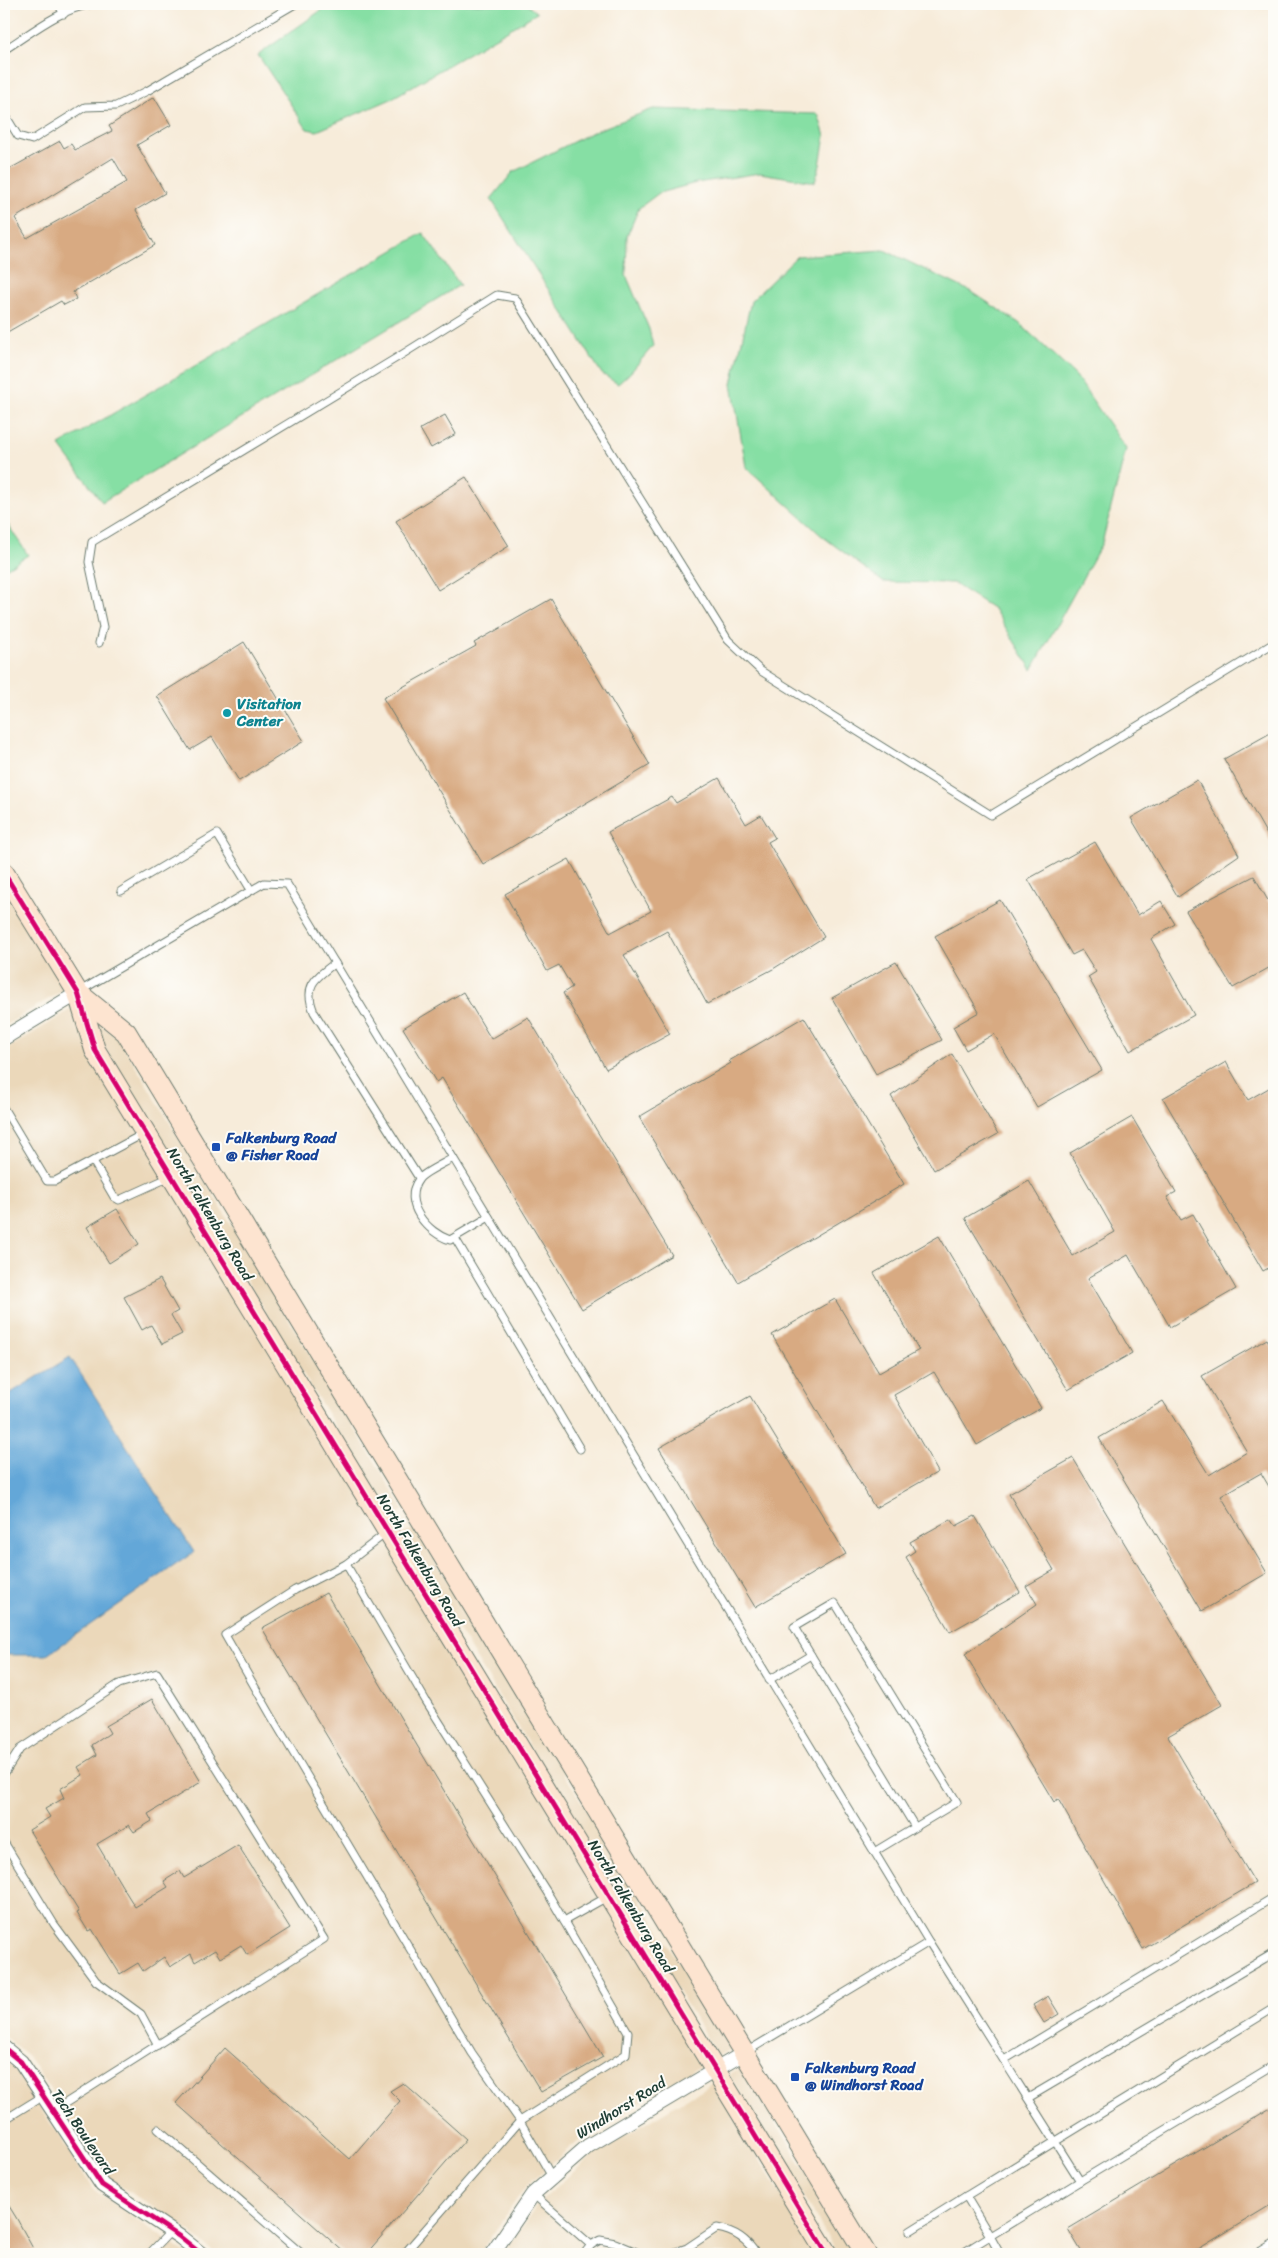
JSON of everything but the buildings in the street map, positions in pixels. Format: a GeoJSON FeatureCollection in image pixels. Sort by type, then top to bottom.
{"type":"FeatureCollection","features":[{"type":"Feature","properties":{"kind":"street","name":"North Falkenburg Road"},"geometry":{"type":"LineString","coordinates":[[4,873],[78,993],[95,1050],[827,2254]]}},
{"type":"Feature","properties":{"kind":"street","name":"North Falkenburg Road"},"geometry":{"type":"LineString","coordinates":[[78,993],[126,1032],[866,2254]]}},
{"type":"Feature","properties":{"kind":"street"},"geometry":{"type":"LineString","coordinates":[[4,1038],[78,993]]}},
{"type":"Feature","properties":{"kind":"street"},"geometry":{"type":"LineString","coordinates":[[388,1531],[417,1514]]}},
{"type":"Feature","properties":{"kind":"street","name":"Tech Boulevard"},"geometry":{"type":"LineString","coordinates":[[4,2048],[20,2062],[102,2185],[171,2231],[201,2254]]}},
{"type":"Feature","properties":{"kind":"street","name":"Windhorst Road"},"geometry":{"type":"LineString","coordinates":[[492,2254],[533,2194],[588,2146],[744,2053]]}},
{"type":"Feature","properties":{"kind":"lane"},"geometry":{"type":"LineString","coordinates":[[58,4],[64,14]]}},
{"type":"Feature","properties":{"kind":"lane"},"geometry":{"type":"LineString","coordinates":[[4,50],[81,5],[93,4]]}},
{"type":"Feature","properties":{"kind":"lane"},"geometry":{"type":"LineString","coordinates":[[4,113],[18,136],[32,140],[85,107],[116,106],[147,91],[295,4]]}},
{"type":"Feature","properties":{"kind":"lane"},"geometry":{"type":"LineString","coordinates":[[99,643],[103,627],[89,562],[92,542],[497,295],[515,298],[728,640],[761,671],[990,815],[1274,643]]}},
{"type":"Feature","properties":{"kind":"lane"},"geometry":{"type":"LineString","coordinates":[[122,891],[217,834],[251,890]]}},
{"type":"Feature","properties":{"kind":"lane"},"geometry":{"type":"LineString","coordinates":[[78,993],[264,883],[287,884],[929,1942],[1080,2181]]}},
{"type":"Feature","properties":{"kind":"lane"},"geometry":{"type":"LineString","coordinates":[[335,963],[316,977],[310,988],[309,1001],[314,1012],[420,1178]]}},
{"type":"Feature","properties":{"kind":"lane"},"geometry":{"type":"LineString","coordinates":[[4,1109],[47,1181],[55,1181],[146,1132]]}},
{"type":"Feature","properties":{"kind":"lane"},"geometry":{"type":"LineString","coordinates":[[453,1158],[420,1178],[415,1189],[414,1202],[421,1218],[430,1229],[450,1240],[489,1217]]}},
{"type":"Feature","properties":{"kind":"lane"},"geometry":{"type":"LineString","coordinates":[[93,1161],[114,1197],[119,1200],[172,1176]]}},
{"type":"Feature","properties":{"kind":"lane"},"geometry":{"type":"LineString","coordinates":[[455,1238],[580,1449]]}},
{"type":"Feature","properties":{"kind":"lane"},"geometry":{"type":"LineString","coordinates":[[388,1531],[346,1564],[295,1590],[225,1635],[472,2053],[520,2122],[552,2177]]}},
{"type":"Feature","properties":{"kind":"lane"},"geometry":{"type":"LineString","coordinates":[[346,1564],[426,1701],[564,1921],[628,2032],[626,2054],[520,2122],[404,2254]]}},
{"type":"Feature","properties":{"kind":"lane"},"geometry":{"type":"LineString","coordinates":[[874,1852],[957,1802],[835,1603],[794,1627],[915,1827]]}},
{"type":"Feature","properties":{"kind":"lane"},"geometry":{"type":"LineString","coordinates":[[769,1680],[811,1655]]}},
{"type":"Feature","properties":{"kind":"lane"},"geometry":{"type":"LineString","coordinates":[[4,1774],[20,1749],[119,1684],[157,1673],[324,1939],[53,2111]]}},
{"type":"Feature","properties":{"kind":"lane"},"geometry":{"type":"LineString","coordinates":[[4,1842],[54,1924],[96,1981],[141,2014],[158,2045]]}},
{"type":"Feature","properties":{"kind":"lane"},"geometry":{"type":"LineString","coordinates":[[564,1921],[610,1895]]}},
{"type":"Feature","properties":{"kind":"lane"},"geometry":{"type":"LineString","coordinates":[[1004,2060],[1274,1897]]}},
{"type":"Feature","properties":{"kind":"lane"},"geometry":{"type":"LineString","coordinates":[[744,2053],[929,1942]]}},
{"type":"Feature","properties":{"kind":"lane"},"geometry":{"type":"LineString","coordinates":[[1028,2098],[1274,1953]]}},
{"type":"Feature","properties":{"kind":"lane"},"geometry":{"type":"LineString","coordinates":[[910,2231],[1274,2008]]}},
{"type":"Feature","properties":{"kind":"lane"},"geometry":{"type":"LineString","coordinates":[[961,2254],[1274,2065]]}},
{"type":"Feature","properties":{"kind":"lane"},"geometry":{"type":"LineString","coordinates":[[4,2120],[43,2096]]}},
{"type":"Feature","properties":{"kind":"lane"},"geometry":{"type":"LineString","coordinates":[[158,2129],[302,2254]]}},
{"type":"Feature","properties":{"kind":"lane"},"geometry":{"type":"LineString","coordinates":[[533,2194],[591,2245]]}},
{"type":"Feature","properties":{"kind":"lane"},"geometry":{"type":"LineString","coordinates":[[966,2196],[1000,2254]]}},
{"type":"Feature","properties":{"kind":"lane"},"geometry":{"type":"LineString","coordinates":[[670,2254],[687,2248],[717,2228],[731,2230],[737,2234],[750,2243],[756,2254]]}},
{"type":"Feature","properties":{"kind":"lane"},"geometry":{"type":"LineString","coordinates":[[149,2254],[171,2231]]}},
{"type":"Feature","properties":{"kind":"lane"},"geometry":{"type":"LineString","coordinates":[[584,2254],[591,2245],[600,2240],[641,2254]]}},
{"type":"Feature","properties":{"kind":"lane"},"geometry":{"type":"LineString","coordinates":[[1256,2254],[1274,2243]]}},
{"type":"Feature","properties":{"kind":"shaded area"},"geometry":{"type":"Polygon","coordinates":[[[4,890],[65,989],[4,1026],[4,890]]]}},
{"type":"Feature","properties":{"kind":"shaded area"},"geometry":{"type":"Polygon","coordinates":[[[73,1008],[702,2065],[581,2138],[526,2186],[479,2254],[216,2254],[185,2228],[108,2178],[28,2056],[4,2036],[4,1655],[47,1655],[70,1358],[4,1397],[4,1051],[73,1008]]]}},
{"type":"Feature","properties":{"kind":"shaded area"},"geometry":{"type":"Polygon","coordinates":[[[96,1020],[119,1039],[404,1510],[391,1518],[104,1046],[96,1020]]]}},
{"type":"Feature","properties":{"kind":"shaded area"},"geometry":{"type":"Polygon","coordinates":[[[415,1528],[731,2049],[718,2056],[401,1535],[415,1528]]]}},
{"type":"Feature","properties":{"kind":"shaded area"},"geometry":{"type":"Polygon","coordinates":[[[4,2060],[14,2068],[94,2190],[187,2254],[4,2254],[4,2060]]]}},
{"type":"Feature","properties":{"kind":"shaded area"},"geometry":{"type":"Polygon","coordinates":[[[742,2067],[856,2254],[838,2254],[729,2074],[742,2067]]]}},
{"type":"Feature","properties":{"kind":"shaded area"},"geometry":{"type":"Polygon","coordinates":[[[713,2083],[817,2254],[504,2254],[540,2201],[594,2154],[713,2083]]]}},
{"type":"Feature","properties":{"kind":"green space"},"geometry":{"type":"Polygon","coordinates":[[[330,4],[526,4],[537,13],[389,100],[317,131],[307,129],[258,55],[330,4]]]}},
{"type":"Feature","properties":{"kind":"green space"},"geometry":{"type":"Polygon","coordinates":[[[653,109],[818,114],[825,136],[815,182],[760,173],[696,183],[659,193],[639,208],[627,236],[626,275],[649,329],[653,346],[618,384],[602,374],[491,199],[513,172],[595,131],[653,109]]]}},
{"type":"Feature","properties":{"kind":"green space"},"geometry":{"type":"Polygon","coordinates":[[[423,233],[460,285],[102,502],[59,445],[423,233]]]}},
{"type":"Feature","properties":{"kind":"green space"},"geometry":{"type":"Polygon","coordinates":[[[884,250],[972,292],[1019,323],[1076,376],[1126,449],[1102,543],[1032,670],[994,609],[953,583],[883,582],[822,536],[746,467],[732,384],[751,301],[797,256],[884,250]]]}},
{"type":"Feature","properties":{"kind":"green space"},"geometry":{"type":"Polygon","coordinates":[[[4,519],[28,555],[4,570],[4,519]]]}},
{"type":"Feature","properties":{"kind":"water"},"geometry":{"type":"Polygon","coordinates":[[[70,1357],[194,1552],[47,1655],[4,1655],[4,1397],[70,1357]]]}},
{"type":"Feature","properties":{"kind":"cycle path"},"geometry":{"type":"LineString","coordinates":[[4,873],[78,993],[95,1050],[827,2254]]}},
{"type":"Feature","properties":{"kind":"cycle path"},"geometry":{"type":"LineString","coordinates":[[4,2048],[21,2062],[102,2185],[180,2237],[201,2254]]}},
{"type":"Feature","properties":{"kind":"place","name":"Visitation Center"},"geometry":{"type":"Point","coordinates":[227,713]}},
{"type":"Feature","properties":{"kind":"place","name":"Falkenburg Road @ Fisher Road"},"geometry":{"type":"Point","coordinates":[216,1147]}},
{"type":"Feature","properties":{"kind":"place","name":"Falkenburg Road @ Windhorst Road"},"geometry":{"type":"Point","coordinates":[795,2077]}}]}
